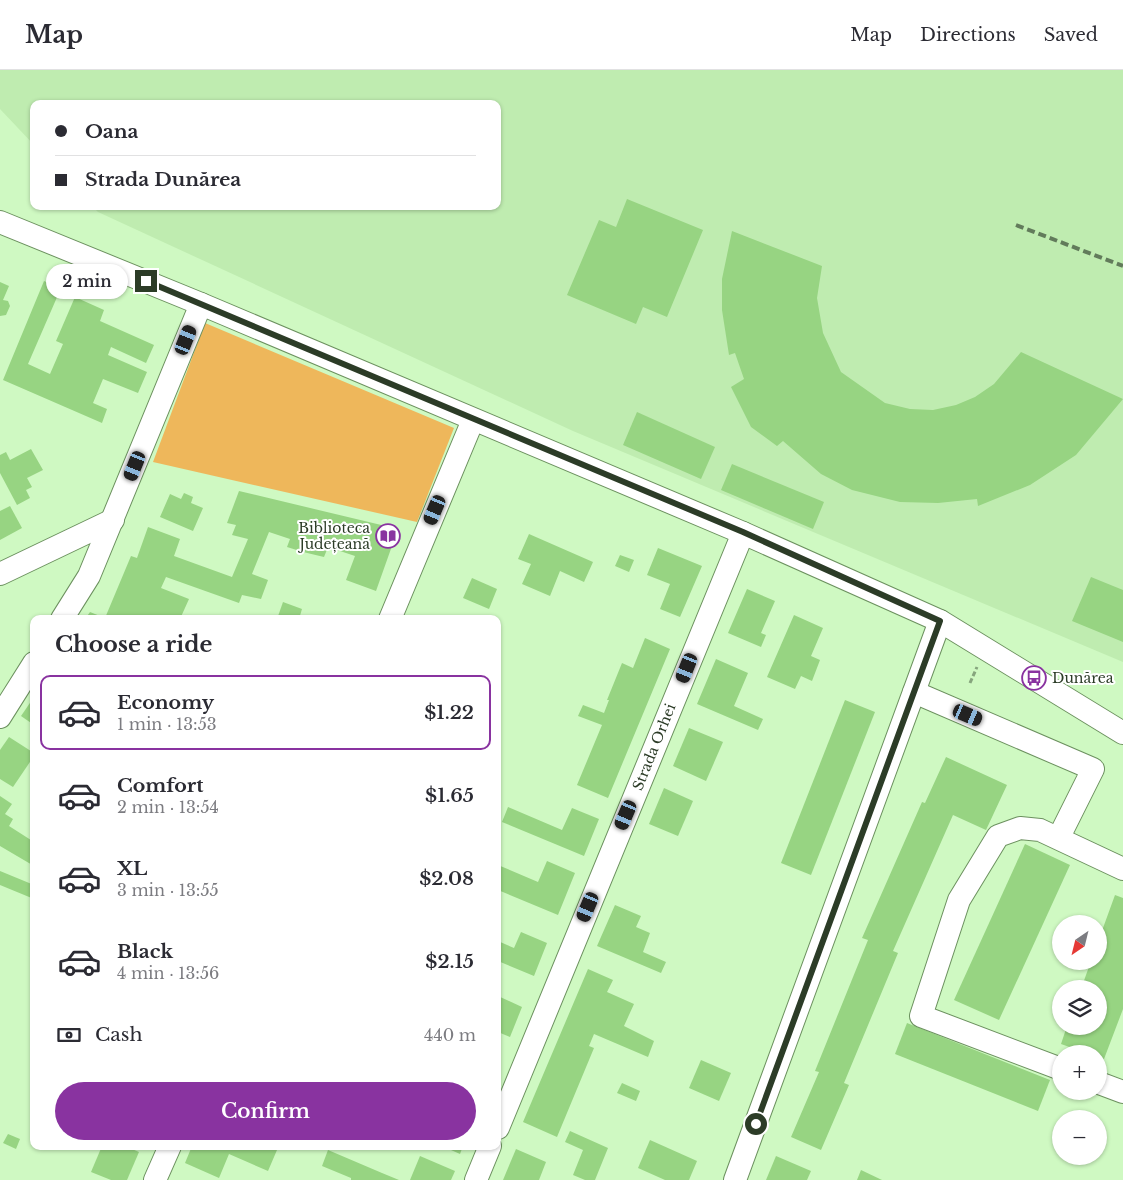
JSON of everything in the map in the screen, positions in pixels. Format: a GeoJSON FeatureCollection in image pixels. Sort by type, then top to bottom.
{"type":"FeatureCollection","features":[{"type":"Feature","properties":{"kind":"street"},"geometry":{"type":"LineString","coordinates":[[0,222],[201,304],[743,532],[940,621],[1123,733]]}},
{"type":"Feature","properties":{"kind":"street"},"geometry":{"type":"LineString","coordinates":[[65,615],[89,576],[201,304]]}},
{"type":"Feature","properties":{"kind":"street"},"geometry":{"type":"LineString","coordinates":[[392,615],[473,420]]}},
{"type":"Feature","properties":{"kind":"street"},"geometry":{"type":"LineString","coordinates":[[0,574],[113,520]]}},
{"type":"Feature","properties":{"kind":"street","name":"Strada Orhei"},"geometry":{"type":"LineString","coordinates":[[501,1121],[743,532]]}},
{"type":"Feature","properties":{"kind":"street"},"geometry":{"type":"LineString","coordinates":[[735,1180],[940,621]]}},
{"type":"Feature","properties":{"kind":"street"},"geometry":{"type":"LineString","coordinates":[[0,716],[30,669]]}},
{"type":"Feature","properties":{"kind":"street"},"geometry":{"type":"LineString","coordinates":[[914,692],[1093,768],[1059,838]]}},
{"type":"Feature","properties":{"kind":"street"},"geometry":{"type":"LineString","coordinates":[[1052,1066],[921,1016],[959,900],[998,836],[1020,828],[1040,830],[1123,869]]}},
{"type":"Feature","properties":{"kind":"street"},"geometry":{"type":"LineString","coordinates":[[1107,1086],[1123,1092]]}},
{"type":"Feature","properties":{"kind":"street"},"geometry":{"type":"LineString","coordinates":[[156,1180],[168,1150]]}},
{"type":"Feature","properties":{"kind":"street"},"geometry":{"type":"LineString","coordinates":[[476,1180],[488,1150]]}},
{"type":"Feature","properties":{"kind":"shaded area"},"geometry":{"type":"Polygon","coordinates":[[[0,70],[1123,70],[1123,662],[573,431],[96,210],[501,210],[501,100],[30,100],[30,141],[0,109],[0,70]]]}},
{"type":"Feature","properties":{"kind":"shaded area"},"geometry":{"type":"Polygon","coordinates":[[[205,323],[454,428],[417,522],[153,462],[205,323]]]}},
{"type":"Feature","properties":{"kind":"building"},"geometry":{"type":"Polygon","coordinates":[[[627,199],[703,230],[667,317],[643,307],[636,324],[567,295],[599,220],[616,227],[627,199]]]}},
{"type":"Feature","properties":{"kind":"building"},"geometry":{"type":"Polygon","coordinates":[[[732,231],[822,266],[817,298],[823,333],[841,372],[885,403],[910,409],[933,410],[956,405],[975,397],[994,384],[1021,352],[1123,399],[1076,455],[1030,485],[978,506],[977,499],[938,503],[900,502],[852,490],[821,474],[783,441],[777,446],[751,427],[731,387],[744,379],[735,353],[729,355],[722,310],[722,279],[732,231]]]}},
{"type":"Feature","properties":{"kind":"building"},"geometry":{"type":"Polygon","coordinates":[[[44,281],[61,288],[28,364],[50,374],[63,344],[56,341],[75,297],[104,310],[100,321],[154,345],[146,363],[111,347],[108,355],[147,372],[138,393],[103,379],[93,403],[107,409],[102,423],[3,380],[44,281]]]}},
{"type":"Feature","properties":{"kind":"building"},"geometry":{"type":"Polygon","coordinates":[[[0,282],[9,286],[3,300],[8,301],[10,306],[6,315],[0,316],[0,282]]]}},
{"type":"Feature","properties":{"kind":"building"},"geometry":{"type":"Polygon","coordinates":[[[637,412],[715,447],[701,479],[623,445],[637,412]]]}},
{"type":"Feature","properties":{"kind":"building"},"geometry":{"type":"Polygon","coordinates":[[[31,449],[43,470],[27,478],[32,487],[26,490],[30,498],[17,505],[0,473],[0,455],[6,452],[10,460],[31,449]]]}},
{"type":"Feature","properties":{"kind":"building"},"geometry":{"type":"Polygon","coordinates":[[[732,464],[824,502],[813,529],[721,490],[732,464]]]}},
{"type":"Feature","properties":{"kind":"building"},"geometry":{"type":"Polygon","coordinates":[[[239,491],[398,529],[376,591],[346,580],[355,556],[328,547],[324,557],[303,552],[287,547],[290,539],[269,532],[252,574],[268,580],[261,599],[242,595],[239,603],[166,577],[161,588],[189,599],[182,615],[106,615],[131,556],[137,558],[148,527],[180,539],[174,556],[232,577],[248,539],[232,535],[236,525],[227,523],[239,491]]]}},
{"type":"Feature","properties":{"kind":"building"},"geometry":{"type":"Polygon","coordinates":[[[184,493],[193,497],[191,503],[203,508],[193,531],[160,517],[170,494],[181,499],[184,493]]]}},
{"type":"Feature","properties":{"kind":"building"},"geometry":{"type":"Polygon","coordinates":[[[10,506],[22,528],[0,540],[0,511],[10,506]]]}},
{"type":"Feature","properties":{"kind":"building"},"geometry":{"type":"Polygon","coordinates":[[[529,534],[593,562],[584,582],[560,571],[550,596],[522,584],[531,564],[518,559],[529,534]]]}},
{"type":"Feature","properties":{"kind":"building"},"geometry":{"type":"Polygon","coordinates":[[[658,548],[702,566],[680,617],[660,609],[670,584],[647,575],[658,548]]]}},
{"type":"Feature","properties":{"kind":"building"},"geometry":{"type":"Polygon","coordinates":[[[620,555],[634,560],[629,572],[615,566],[620,555]]]}},
{"type":"Feature","properties":{"kind":"building"},"geometry":{"type":"Polygon","coordinates":[[[1091,577],[1123,590],[1123,642],[1072,621],[1091,577]]]}},
{"type":"Feature","properties":{"kind":"building"},"geometry":{"type":"Polygon","coordinates":[[[472,578],[497,589],[489,609],[463,598],[472,578]]]}},
{"type":"Feature","properties":{"kind":"building"},"geometry":{"type":"Polygon","coordinates":[[[747,589],[775,601],[761,633],[766,635],[761,647],[728,633],[747,589]]]}},
{"type":"Feature","properties":{"kind":"building"},"geometry":{"type":"Polygon","coordinates":[[[283,602],[302,609],[300,615],[278,615],[283,602]]]}},
{"type":"Feature","properties":{"kind":"building"},"geometry":{"type":"Polygon","coordinates":[[[794,615],[823,628],[811,656],[820,660],[812,681],[801,676],[795,689],[767,677],[794,615]]]}},
{"type":"Feature","properties":{"kind":"building"},"geometry":{"type":"Polygon","coordinates":[[[645,638],[670,649],[608,798],[577,785],[602,725],[578,716],[583,705],[604,713],[609,700],[607,700],[622,663],[633,668],[645,638]]]}},
{"type":"Feature","properties":{"kind":"building"},"geometry":{"type":"Polygon","coordinates":[[[716,659],[748,673],[734,706],[763,719],[758,730],[697,704],[716,659]]]}},
{"type":"Feature","properties":{"kind":"building"},"geometry":{"type":"Polygon","coordinates":[[[845,700],[875,712],[811,875],[781,863],[845,700]]]}},
{"type":"Feature","properties":{"kind":"building"},"geometry":{"type":"Polygon","coordinates":[[[30,703],[30,722],[21,716],[30,703]]]}},
{"type":"Feature","properties":{"kind":"building"},"geometry":{"type":"Polygon","coordinates":[[[689,728],[723,742],[706,781],[673,766],[689,728]]]}},
{"type":"Feature","properties":{"kind":"building"},"geometry":{"type":"Polygon","coordinates":[[[9,737],[30,750],[30,762],[13,787],[0,779],[0,750],[9,737]]]}},
{"type":"Feature","properties":{"kind":"building"},"geometry":{"type":"Polygon","coordinates":[[[946,757],[1007,785],[986,830],[953,815],[893,951],[898,953],[844,1083],[849,1085],[821,1150],[791,1137],[819,1072],[815,1071],[868,940],[862,938],[922,802],[925,803],[946,757]]]}},
{"type":"Feature","properties":{"kind":"building"},"geometry":{"type":"Polygon","coordinates":[[[664,788],[693,801],[678,836],[649,824],[664,788]]]}},
{"type":"Feature","properties":{"kind":"building"},"geometry":{"type":"Polygon","coordinates":[[[0,796],[12,804],[5,814],[13,819],[9,826],[30,839],[30,864],[0,846],[0,796]]]}},
{"type":"Feature","properties":{"kind":"building"},"geometry":{"type":"Polygon","coordinates":[[[508,807],[562,830],[572,808],[599,819],[584,856],[502,822],[508,807]]]}},
{"type":"Feature","properties":{"kind":"building"},"geometry":{"type":"Polygon","coordinates":[[[1025,844],[1070,865],[999,1020],[954,1000],[1025,844]]]}},
{"type":"Feature","properties":{"kind":"building"},"geometry":{"type":"Polygon","coordinates":[[[547,861],[575,873],[558,915],[501,891],[501,866],[538,882],[547,861]]]}},
{"type":"Feature","properties":{"kind":"building"},"geometry":{"type":"Polygon","coordinates":[[[0,871],[30,883],[30,897],[0,885],[0,871]]]}},
{"type":"Feature","properties":{"kind":"building"},"geometry":{"type":"Polygon","coordinates":[[[1115,895],[1123,898],[1123,1009],[1107,1051],[1107,1045],[1064,1045],[1061,1044],[1064,1035],[1107,1035],[1107,980],[1084,980],[1088,970],[1108,970],[1108,915],[1115,895]]]}},
{"type":"Feature","properties":{"kind":"building"},"geometry":{"type":"Polygon","coordinates":[[[615,905],[641,916],[636,927],[650,933],[643,952],[666,962],[661,973],[597,946],[615,905]]]}},
{"type":"Feature","properties":{"kind":"building"},"geometry":{"type":"Polygon","coordinates":[[[521,932],[547,943],[534,976],[501,962],[501,942],[514,948],[521,932]]]}},
{"type":"Feature","properties":{"kind":"building"},"geometry":{"type":"Polygon","coordinates":[[[588,969],[613,980],[607,992],[634,1004],[624,1026],[654,1041],[648,1057],[594,1034],[589,1046],[594,1048],[557,1137],[523,1122],[588,969]]]}},
{"type":"Feature","properties":{"kind":"building"},"geometry":{"type":"Polygon","coordinates":[[[501,997],[522,1007],[510,1037],[501,1033],[501,997]]]}},
{"type":"Feature","properties":{"kind":"building"},"geometry":{"type":"Polygon","coordinates":[[[907,1023],[1050,1080],[1038,1111],[895,1054],[907,1023]]]}},
{"type":"Feature","properties":{"kind":"building"},"geometry":{"type":"Polygon","coordinates":[[[701,1060],[731,1073],[719,1101],[689,1088],[701,1060]]]}},
{"type":"Feature","properties":{"kind":"building"},"geometry":{"type":"Polygon","coordinates":[[[622,1083],[640,1091],[636,1101],[617,1093],[622,1083]]]}},
{"type":"Feature","properties":{"kind":"building"},"geometry":{"type":"Polygon","coordinates":[[[570,1131],[608,1148],[595,1180],[585,1180],[573,1175],[583,1150],[565,1142],[570,1131]]]}},
{"type":"Feature","properties":{"kind":"building"},"geometry":{"type":"Polygon","coordinates":[[[8,1134],[20,1139],[16,1149],[3,1143],[8,1134]]]}},
{"type":"Feature","properties":{"kind":"building"},"geometry":{"type":"Polygon","coordinates":[[[650,1140],[697,1161],[689,1180],[665,1180],[638,1168],[650,1140]]]}},
{"type":"Feature","properties":{"kind":"building"},"geometry":{"type":"Polygon","coordinates":[[[516,1149],[546,1162],[539,1180],[503,1180],[516,1149]]]}},
{"type":"Feature","properties":{"kind":"building"},"geometry":{"type":"Polygon","coordinates":[[[100,1150],[134,1150],[139,1152],[127,1180],[111,1180],[91,1172],[100,1150]]]}},
{"type":"Feature","properties":{"kind":"building"},"geometry":{"type":"Polygon","coordinates":[[[190,1150],[277,1150],[268,1171],[229,1154],[219,1178],[185,1163],[190,1150]]]}},
{"type":"Feature","properties":{"kind":"building"},"geometry":{"type":"Polygon","coordinates":[[[328,1150],[399,1180],[351,1180],[351,1178],[322,1166],[328,1150]]]}},
{"type":"Feature","properties":{"kind":"building"},"geometry":{"type":"Polygon","coordinates":[[[451,1150],[462,1150],[460,1154],[451,1150]]]}},
{"type":"Feature","properties":{"kind":"building"},"geometry":{"type":"Polygon","coordinates":[[[420,1156],[455,1171],[451,1180],[410,1180],[420,1156]]]}},
{"type":"Feature","properties":{"kind":"building"},"geometry":{"type":"Polygon","coordinates":[[[776,1156],[811,1171],[807,1180],[766,1180],[776,1156]]]}},
{"type":"Feature","properties":{"kind":"building"},"geometry":{"type":"Polygon","coordinates":[[[861,1170],[882,1180],[857,1180],[861,1170]]]}},
{"type":"Feature","properties":{"kind":"railway"},"geometry":{"type":"LineString","coordinates":[[1016,225],[1123,266]]}},
{"type":"Feature","properties":{"kind":"place","name":"Biblioteca Județeană"},"geometry":{"type":"Point","coordinates":[388,536]}},
{"type":"Feature","properties":{"kind":"place","name":"Dunărea"},"geometry":{"type":"Point","coordinates":[1034,678]}},
{"type":"Feature","properties":{"kind":"route"},"geometry":{"type":"LineString","coordinates":[[146,281],[743,532],[940,621],[756,1124]]}}]}
